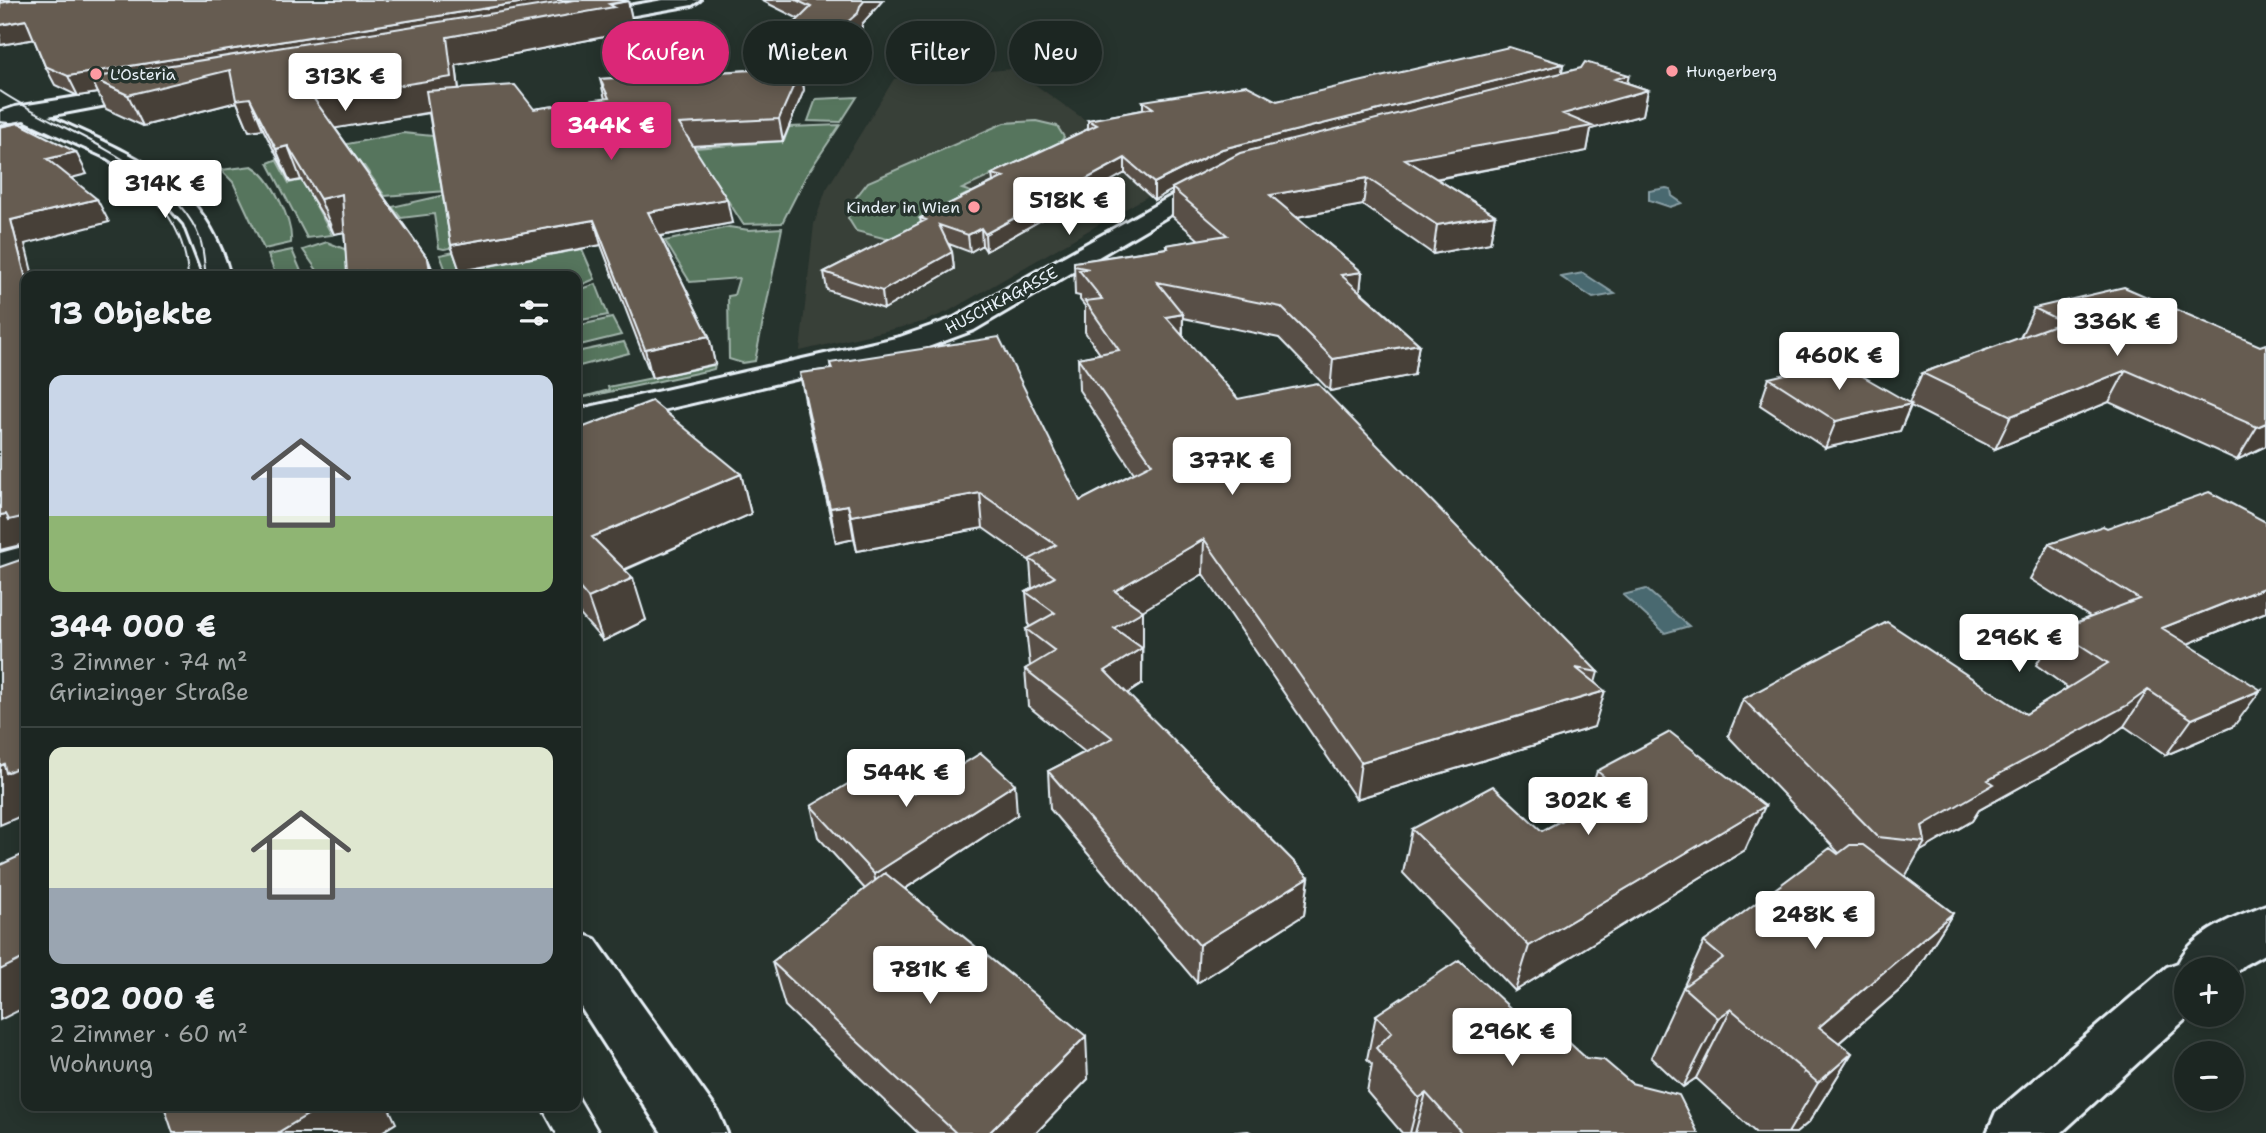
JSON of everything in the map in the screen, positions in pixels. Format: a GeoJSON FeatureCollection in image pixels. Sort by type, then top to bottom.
{"type":"FeatureCollection","features":[{"type":"Feature","properties":{"kind":"street"},"geometry":{"type":"LineString","coordinates":[[555,24],[692,0]]}},
{"type":"Feature","properties":{"kind":"street"},"geometry":{"type":"LineString","coordinates":[[0,118],[169,88]]}},
{"type":"Feature","properties":{"kind":"street"},"geometry":{"type":"LineString","coordinates":[[0,96],[25,112],[135,164],[158,180],[193,219],[215,271]]}},
{"type":"Feature","properties":{"kind":"street","name":"HUSCHKAGASSE"},"geometry":{"type":"LineString","coordinates":[[581,419],[896,347],[964,324],[1119,236],[1205,183],[1243,169]]}},
{"type":"Feature","properties":{"kind":"street"},"geometry":{"type":"LineString","coordinates":[[0,565],[21,559]]}},
{"type":"Feature","properties":{"kind":"street"},"geometry":{"type":"LineString","coordinates":[[2216,957],[2225,949],[2266,927]]}},
{"type":"Feature","properties":{"kind":"street"},"geometry":{"type":"LineString","coordinates":[[581,962],[696,1133]]}},
{"type":"Feature","properties":{"kind":"street"},"geometry":{"type":"LineString","coordinates":[[2017,1133],[2174,995]]}},
{"type":"Feature","properties":{"kind":"shaded area","name":"Kinder in Wien"},"geometry":{"type":"Polygon","coordinates":[[[1009,69],[1009,84],[1034,84],[1102,132],[1160,189],[949,311],[923,322],[800,351],[814,224],[826,190],[891,84],[995,84],[995,71],[1009,69]]]}},
{"type":"Feature","properties":{"kind":"green space"},"geometry":{"type":"Polygon","coordinates":[[[857,97],[841,122],[808,121],[816,99],[857,97]]]}},
{"type":"Feature","properties":{"kind":"green space"},"geometry":{"type":"Polygon","coordinates":[[[1036,121],[1057,126],[1064,137],[1059,144],[962,189],[971,192],[961,197],[980,203],[954,217],[887,239],[856,231],[848,218],[854,200],[868,182],[1004,123],[1036,121]]]}},
{"type":"Feature","properties":{"kind":"green space"},"geometry":{"type":"Polygon","coordinates":[[[840,125],[806,176],[782,223],[743,224],[707,168],[656,151],[784,141],[789,127],[840,125]]]}},
{"type":"Feature","properties":{"kind":"green space"},"geometry":{"type":"Polygon","coordinates":[[[403,133],[473,140],[446,191],[385,196],[364,166],[357,165],[337,146],[403,133]]]}},
{"type":"Feature","properties":{"kind":"green space"},"geometry":{"type":"Polygon","coordinates":[[[329,151],[277,161],[289,183],[302,180],[332,235],[307,238],[268,163],[285,156],[329,151]]]}},
{"type":"Feature","properties":{"kind":"green space"},"geometry":{"type":"Polygon","coordinates":[[[252,166],[267,180],[280,200],[289,223],[291,243],[264,249],[233,182],[221,170],[252,166]]]}},
{"type":"Feature","properties":{"kind":"green space"},"geometry":{"type":"Polygon","coordinates":[[[445,195],[594,223],[444,249],[439,248],[434,214],[401,218],[392,207],[445,195]]]}},
{"type":"Feature","properties":{"kind":"green space"},"geometry":{"type":"Polygon","coordinates":[[[729,227],[749,230],[782,228],[755,361],[742,363],[729,359],[728,296],[734,295],[739,278],[690,282],[665,241],[729,227]]]}},
{"type":"Feature","properties":{"kind":"green space"},"geometry":{"type":"Polygon","coordinates":[[[327,242],[359,255],[360,271],[318,271],[303,250],[327,242]]]}},
{"type":"Feature","properties":{"kind":"green space"},"geometry":{"type":"Polygon","coordinates":[[[483,246],[489,266],[582,249],[595,279],[581,285],[581,271],[446,271],[440,255],[483,246]]]}},
{"type":"Feature","properties":{"kind":"green space"},"geometry":{"type":"Polygon","coordinates":[[[292,250],[301,271],[274,271],[268,255],[292,250]]]}},
{"type":"Feature","properties":{"kind":"green space"},"geometry":{"type":"Polygon","coordinates":[[[596,284],[608,315],[581,320],[581,289],[596,284]]]}},
{"type":"Feature","properties":{"kind":"green space"},"geometry":{"type":"Polygon","coordinates":[[[612,318],[621,335],[581,345],[581,325],[612,318]]]}},
{"type":"Feature","properties":{"kind":"green space"},"geometry":{"type":"Polygon","coordinates":[[[624,342],[629,353],[581,366],[581,351],[624,342]]]}},
{"type":"Feature","properties":{"kind":"green space"},"geometry":{"type":"Polygon","coordinates":[[[715,365],[714,369],[706,371],[581,398],[609,390],[608,387],[715,365]]]}},
{"type":"Feature","properties":{"kind":"water"},"geometry":{"type":"Polygon","coordinates":[[[1671,189],[1672,196],[1682,203],[1670,207],[1649,200],[1649,191],[1671,189]]]}},
{"type":"Feature","properties":{"kind":"water"},"geometry":{"type":"Polygon","coordinates":[[[1583,273],[1615,294],[1593,298],[1561,277],[1583,273]]]}},
{"type":"Feature","properties":{"kind":"water"},"geometry":{"type":"Polygon","coordinates":[[[1646,589],[1689,626],[1665,633],[1623,595],[1646,589]]]}},
{"type":"Feature","properties":{"kind":"building"},"geometry":{"type":"Polygon","coordinates":[[[15,0],[537,0],[68,76],[45,66],[26,20],[0,25],[0,3],[15,0]]]}},
{"type":"Feature","properties":{"kind":"building"},"geometry":{"type":"Polygon","coordinates":[[[575,0],[628,1],[609,4],[614,7],[447,37],[452,77],[314,99],[428,259],[430,271],[347,271],[342,194],[320,199],[288,146],[276,149],[250,98],[236,100],[230,70],[128,95],[91,78],[575,0]]]}},
{"type":"Feature","properties":{"kind":"building"},"geometry":{"type":"Polygon","coordinates":[[[796,0],[865,0],[858,13],[849,21],[797,21],[811,7],[796,0]]]}},
{"type":"Feature","properties":{"kind":"building"},"geometry":{"type":"Polygon","coordinates":[[[1509,47],[1563,64],[1222,149],[1154,183],[1125,158],[985,234],[981,228],[968,235],[939,225],[952,252],[882,291],[824,272],[926,220],[920,218],[1004,177],[992,174],[1097,125],[1088,120],[1153,108],[1143,101],[1246,85],[1277,101],[1509,47]]]}},
{"type":"Feature","properties":{"kind":"building"},"geometry":{"type":"Polygon","coordinates":[[[1585,62],[1629,75],[1615,79],[1648,90],[1563,114],[1592,126],[1405,159],[1495,215],[1437,225],[1367,178],[1270,195],[1362,272],[1341,275],[1419,344],[1333,359],[1281,307],[1157,282],[1183,314],[1166,317],[1238,399],[1317,383],[1598,672],[1576,668],[1605,691],[1361,762],[1204,539],[1115,591],[1143,611],[1114,628],[1142,648],[1105,671],[1309,877],[1199,945],[1048,771],[1113,738],[1025,669],[1055,651],[1026,629],[1055,613],[1026,592],[1055,577],[1030,559],[1056,545],[980,493],[851,516],[848,505],[830,508],[800,373],[832,369],[830,363],[999,337],[1080,501],[1152,464],[1078,358],[1119,350],[1085,301],[1102,299],[1079,270],[1089,269],[1074,266],[1074,262],[1168,248],[1166,245],[1227,235],[1172,188],[1240,153],[1581,68],[1585,62]]]}},
{"type":"Feature","properties":{"kind":"building"},"geometry":{"type":"Polygon","coordinates":[[[729,71],[743,71],[743,84],[794,84],[779,119],[679,124],[727,199],[648,212],[709,336],[645,349],[594,220],[451,245],[426,91],[515,85],[534,109],[609,98],[602,84],[729,84],[729,71]]]}},
{"type":"Feature","properties":{"kind":"building"},"geometry":{"type":"Polygon","coordinates":[[[19,123],[76,152],[47,159],[97,199],[11,220],[24,271],[21,271],[21,517],[9,520],[6,514],[0,515],[0,127],[19,123]]]}},
{"type":"Feature","properties":{"kind":"building"},"geometry":{"type":"Polygon","coordinates":[[[2124,287],[2260,346],[2266,344],[2266,423],[2257,427],[2126,370],[2011,416],[1922,373],[2063,322],[2034,308],[2124,287]]]}},
{"type":"Feature","properties":{"kind":"building"},"geometry":{"type":"Polygon","coordinates":[[[1838,362],[1911,404],[1836,421],[1769,378],[1838,362]]]}},
{"type":"Feature","properties":{"kind":"building"},"geometry":{"type":"Polygon","coordinates":[[[652,401],[741,474],[592,537],[633,578],[588,598],[581,590],[581,428],[652,401]]]}},
{"type":"Feature","properties":{"kind":"building"},"geometry":{"type":"Polygon","coordinates":[[[2209,492],[2266,522],[2266,587],[2162,628],[2261,690],[2192,719],[2148,690],[2126,706],[1988,780],[1994,784],[1922,826],[1925,842],[1878,837],[1743,699],[1887,622],[2026,714],[2108,663],[2057,630],[2139,599],[2049,544],[2103,526],[2107,528],[2209,492]]]}},
{"type":"Feature","properties":{"kind":"building"},"geometry":{"type":"Polygon","coordinates":[[[21,560],[21,766],[6,773],[4,764],[0,766],[0,567],[21,560]]]}},
{"type":"Feature","properties":{"kind":"building"},"geometry":{"type":"Polygon","coordinates":[[[1670,732],[1765,806],[1529,946],[1412,829],[1493,786],[1542,831],[1619,789],[1597,771],[1670,732]]]}},
{"type":"Feature","properties":{"kind":"building"},"geometry":{"type":"Polygon","coordinates":[[[981,753],[1015,784],[874,874],[811,806],[883,763],[914,794],[981,753]]]}},
{"type":"Feature","properties":{"kind":"building"},"geometry":{"type":"Polygon","coordinates":[[[1850,845],[1863,845],[1953,913],[1819,1027],[1852,1053],[1818,1083],[1731,1009],[1718,1018],[1683,987],[1723,958],[1704,942],[1830,848],[1838,854],[1850,845]]]}},
{"type":"Feature","properties":{"kind":"building"},"geometry":{"type":"Polygon","coordinates":[[[21,855],[21,960],[0,970],[0,865],[21,855]]]}},
{"type":"Feature","properties":{"kind":"building"},"geometry":{"type":"Polygon","coordinates":[[[885,873],[1086,1036],[989,1133],[956,1133],[772,962],[885,873]]]}},
{"type":"Feature","properties":{"kind":"building"},"geometry":{"type":"Polygon","coordinates":[[[1459,960],[1537,1033],[1549,1024],[1586,1058],[1604,1060],[1631,1083],[1679,1095],[1698,1133],[1462,1133],[1426,1093],[1419,1098],[1376,1048],[1392,1032],[1376,1015],[1459,960]]]}},
{"type":"Feature","properties":{"kind":"building"},"geometry":{"type":"Polygon","coordinates":[[[166,1111],[314,1111],[277,1133],[173,1133],[166,1111]]]}},
{"type":"Feature","properties":{"kind":"tram line"},"geometry":{"type":"LineString","coordinates":[[0,91],[112,153],[166,191],[186,213],[200,239],[205,271]]}},
{"type":"Feature","properties":{"kind":"tram line"},"geometry":{"type":"LineString","coordinates":[[0,122],[27,125],[50,135]]}},
{"type":"Feature","properties":{"kind":"tram line"},"geometry":{"type":"LineString","coordinates":[[110,164],[140,185],[164,210],[181,240],[187,271]]}},
{"type":"Feature","properties":{"kind":"tram line"},"geometry":{"type":"LineString","coordinates":[[581,1101],[600,1133]]}},
{"type":"Feature","properties":{"kind":"tram line"},"geometry":{"type":"LineString","coordinates":[[543,1111],[555,1133]]}},
{"type":"Feature","properties":{"kind":"place","name":"Hungerberg"},"geometry":{"type":"Point","coordinates":[1672,71]}},
{"type":"Feature","properties":{"kind":"place","name":"L'Osteria"},"geometry":{"type":"Point","coordinates":[96,74]}},
{"type":"Feature","properties":{"kind":"place","name":"Kinder in Wien"},"geometry":{"type":"Point","coordinates":[974,207]}}]}
